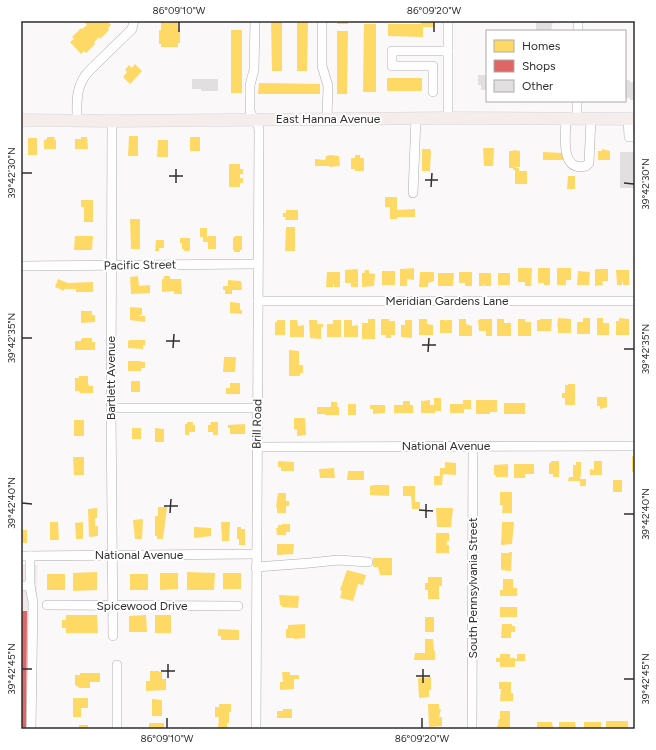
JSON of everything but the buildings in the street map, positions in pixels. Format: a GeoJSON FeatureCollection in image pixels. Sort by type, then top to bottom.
{"type":"FeatureCollection","features":[{"type":"Feature","properties":{"kind":"main road","name":"East Hanna Avenue"},"geometry":{"type":"LineString","coordinates":[[21,120],[112,121],[416,118],[632,118]]}},
{"type":"Feature","properties":{"kind":"street"},"geometry":{"type":"LineString","coordinates":[[77,121],[77,96],[82,79],[132,29],[134,21]]}},
{"type":"Feature","properties":{"kind":"street","name":"Brill Road"},"geometry":{"type":"LineString","coordinates":[[255,21],[254,70],[250,85],[250,113],[255,119],[259,128],[256,729]]}},
{"type":"Feature","properties":{"kind":"street"},"geometry":{"type":"LineString","coordinates":[[322,21],[322,66],[328,86],[327,119]]}},
{"type":"Feature","properties":{"kind":"street"},"geometry":{"type":"LineString","coordinates":[[448,21],[448,118]]}},
{"type":"Feature","properties":{"kind":"street"},"geometry":{"type":"LineString","coordinates":[[433,92],[434,51]]}},
{"type":"Feature","properties":{"kind":"street"},"geometry":{"type":"LineString","coordinates":[[433,66],[392,66],[392,52],[448,51]]}},
{"type":"Feature","properties":{"kind":"street"},"geometry":{"type":"LineString","coordinates":[[577,102],[565,147],[568,157],[573,165],[581,167],[586,166],[589,163],[591,118]]}},
{"type":"Feature","properties":{"kind":"street"},"geometry":{"type":"LineString","coordinates":[[413,193],[416,118]]}},
{"type":"Feature","properties":{"kind":"street"},"geometry":{"type":"LineString","coordinates":[[632,118],[629,137],[635,137]]}},
{"type":"Feature","properties":{"kind":"street","name":"Bartlett Avenue"},"geometry":{"type":"LineString","coordinates":[[112,121],[111,408],[113,636]]}},
{"type":"Feature","properties":{"kind":"street","name":"Pacific Street"},"geometry":{"type":"LineString","coordinates":[[21,266],[258,264]]}},
{"type":"Feature","properties":{"kind":"street","name":"Meridian Gardens Lane"},"geometry":{"type":"LineString","coordinates":[[258,301],[635,301]]}},
{"type":"Feature","properties":{"kind":"street"},"geometry":{"type":"LineString","coordinates":[[111,408],[258,408]]}},
{"type":"Feature","properties":{"kind":"street","name":"South Pennsylvania Street"},"geometry":{"type":"LineString","coordinates":[[472,729],[473,446]]}},
{"type":"Feature","properties":{"kind":"street","name":"National Avenue"},"geometry":{"type":"LineString","coordinates":[[257,447],[635,446]]}},
{"type":"Feature","properties":{"kind":"street","name":"National Avenue"},"geometry":{"type":"LineString","coordinates":[[25,556],[256,554]]}},
{"type":"Feature","properties":{"kind":"street"},"geometry":{"type":"LineString","coordinates":[[25,556],[26,586],[33,602],[31,729]]}},
{"type":"Feature","properties":{"kind":"street"},"geometry":{"type":"LineString","coordinates":[[256,567],[338,560],[368,562]]}},
{"type":"Feature","properties":{"kind":"street","name":"Spicewood Drive"},"geometry":{"type":"LineString","coordinates":[[47,605],[238,606]]}},
{"type":"Feature","properties":{"kind":"street"},"geometry":{"type":"LineString","coordinates":[[117,665],[118,729]]}},
{"type":"Feature","properties":{"kind":"shaded area"},"geometry":{"type":"Polygon","coordinates":[[[23,565],[37,565],[35,729],[21,729],[21,570],[23,570],[23,565]]]}}]}
